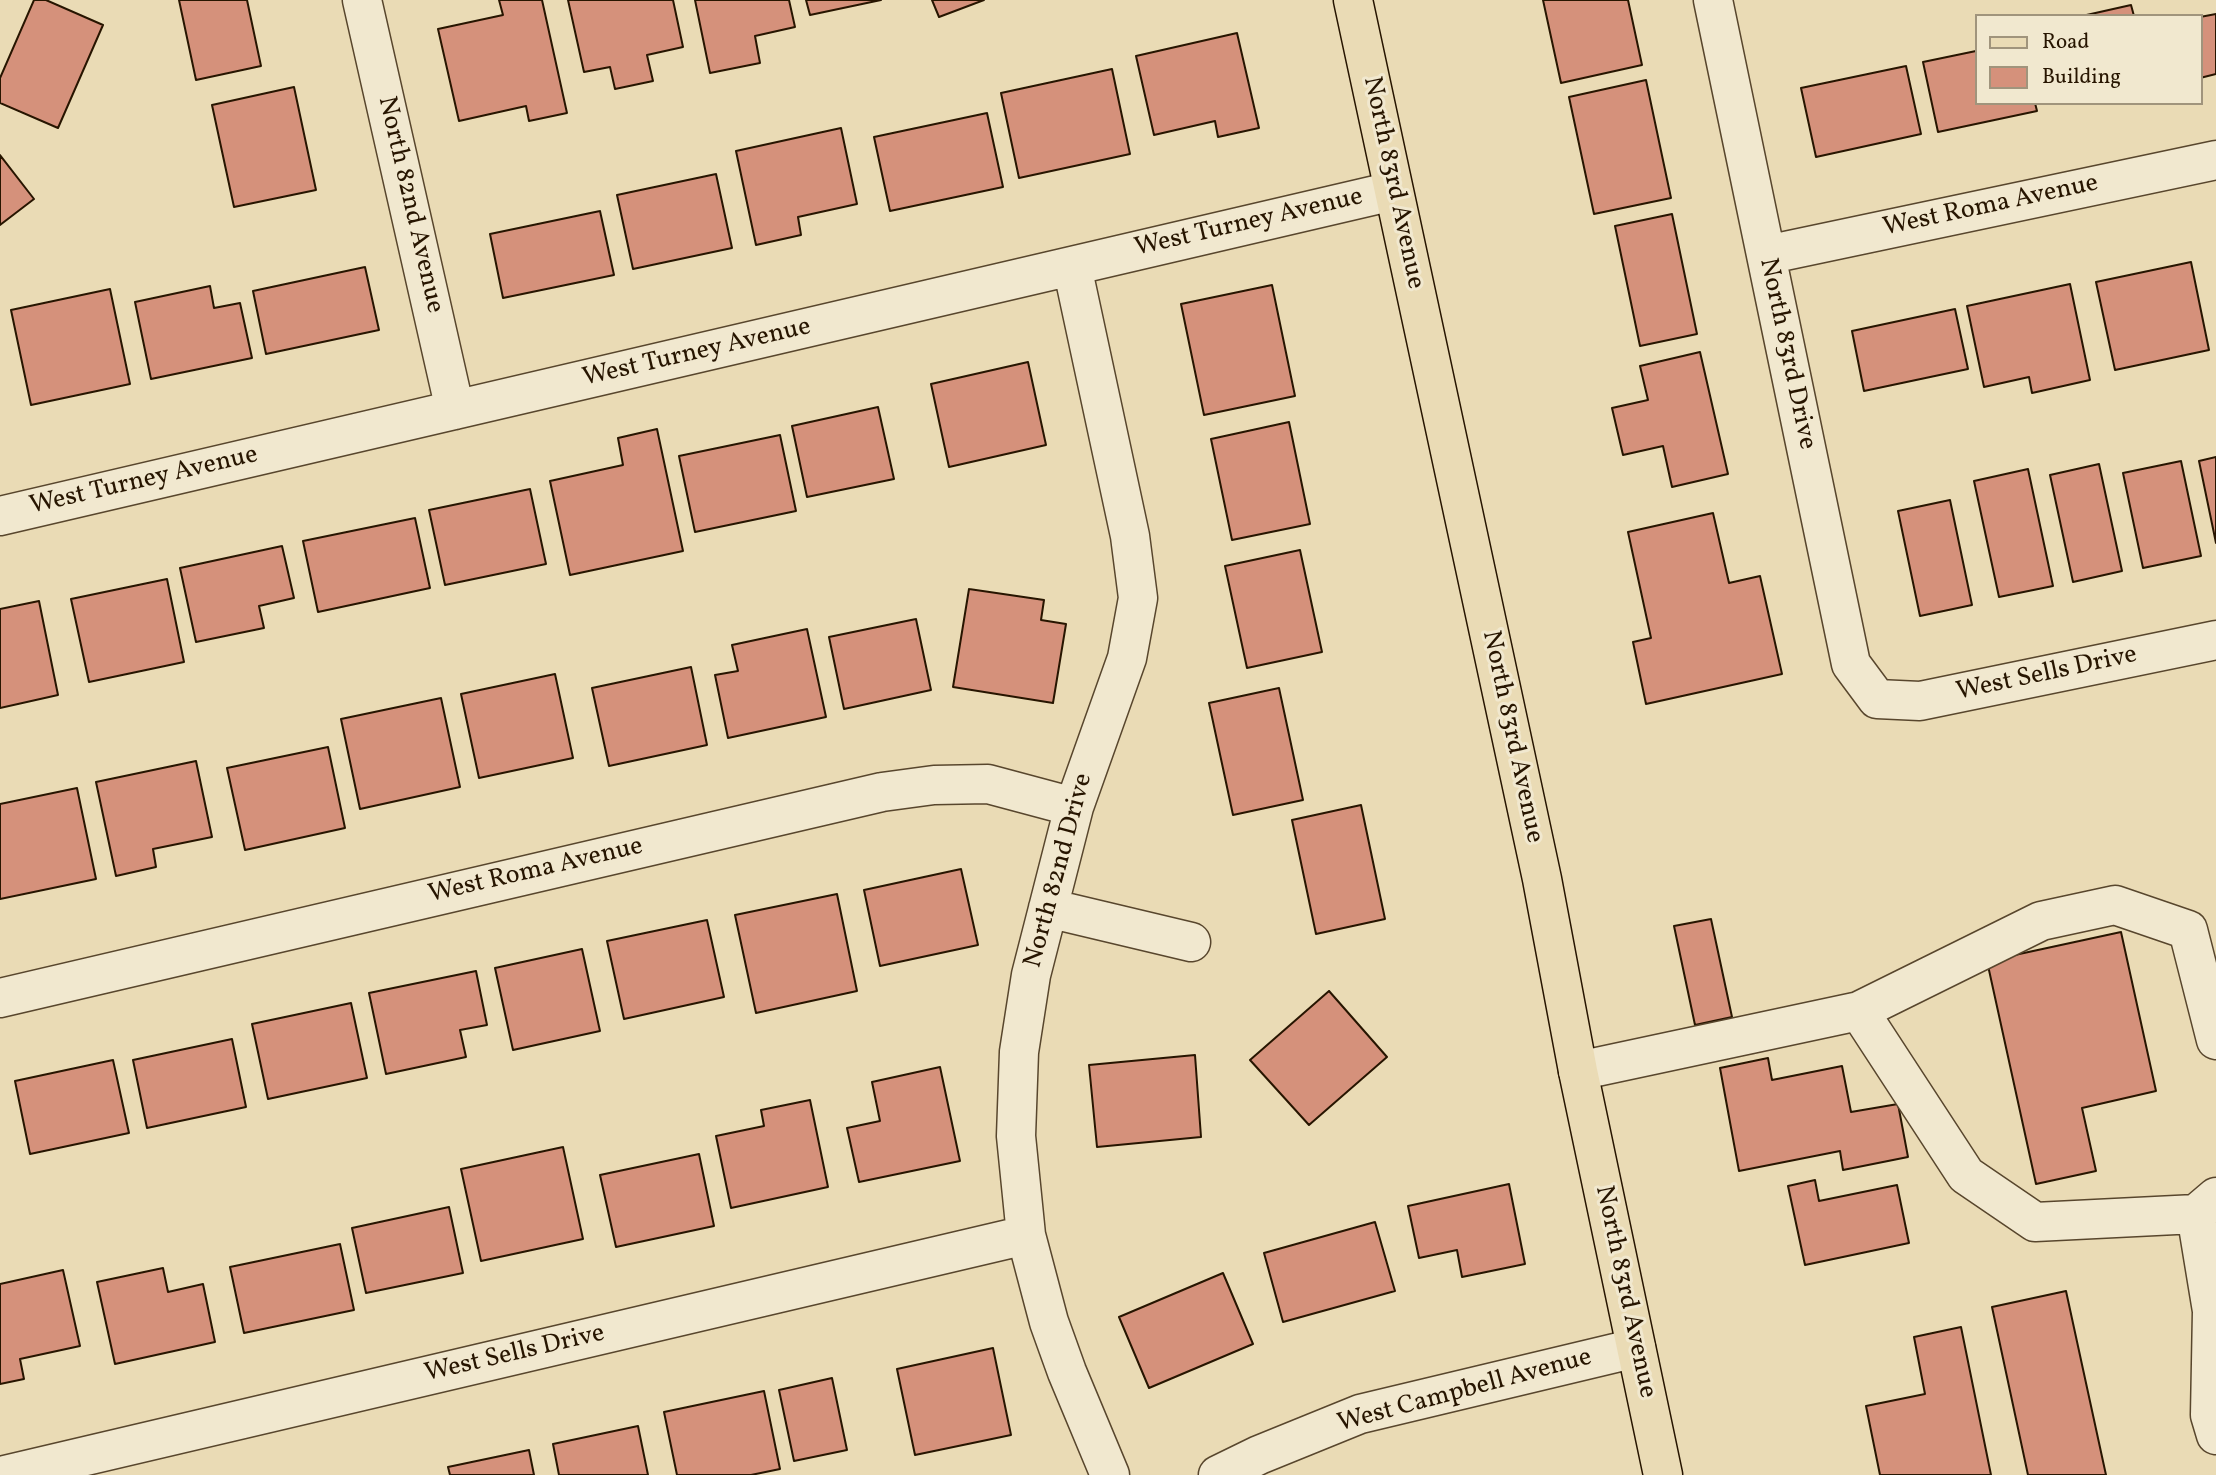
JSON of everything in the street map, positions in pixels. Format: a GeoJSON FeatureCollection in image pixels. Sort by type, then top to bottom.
{"type":"FeatureCollection","features":[{"type":"Feature","properties":{"kind":"main road","name":"North 83rd Avenue"},"geometry":{"type":"LineString","coordinates":[[1353,0],[1542,879],[1578,1071],[1663,1475]]}},
{"type":"Feature","properties":{"kind":"street","name":"North 82nd Avenue"},"geometry":{"type":"LineString","coordinates":[[362,0],[455,410]]}},
{"type":"Feature","properties":{"kind":"street","name":"North 83rd Drive"},"geometry":{"type":"LineString","coordinates":[[1713,0],[1851,664],[1877,699]]}},
{"type":"Feature","properties":{"kind":"street","name":"West Roma Avenue"},"geometry":{"type":"LineString","coordinates":[[1766,255],[2216,160]]}},
{"type":"Feature","properties":{"kind":"street","name":"West Turney Avenue"},"geometry":{"type":"LineString","coordinates":[[0,516],[1393,191]]}},
{"type":"Feature","properties":{"kind":"street","name":"North 82nd Drive"},"geometry":{"type":"LineString","coordinates":[[1072,266],[1130,536],[1138,598],[1127,658],[1074,807],[1031,975],[1019,1052],[1016,1136],[1026,1235],[1067,1372],[1110,1475]]}},
{"type":"Feature","properties":{"kind":"street","name":"West Sells Drive"},"geometry":{"type":"LineString","coordinates":[[1877,699],[1920,701],[2216,640]]}},
{"type":"Feature","properties":{"kind":"street","name":"West Roma Avenue"},"geometry":{"type":"LineString","coordinates":[[0,998],[882,792],[934,785],[988,784],[1074,807]]}},
{"type":"Feature","properties":{"kind":"street"},"geometry":{"type":"LineString","coordinates":[[1578,1071],[1859,1011],[2041,921],[2115,905],[2189,930],[2216,1040]]}},
{"type":"Feature","properties":{"kind":"street"},"geometry":{"type":"LineString","coordinates":[[1048,908],[1191,942]]}},
{"type":"Feature","properties":{"kind":"street"},"geometry":{"type":"LineString","coordinates":[[1859,1011],[1966,1175],[2035,1222],[2206,1206],[2212,1311],[2210,1416],[2216,1435]]}},
{"type":"Feature","properties":{"kind":"street","name":"West Sells Drive"},"geometry":{"type":"LineString","coordinates":[[5,1475],[1026,1235]]}},
{"type":"Feature","properties":{"kind":"street","name":"West Campbell Avenue"},"geometry":{"type":"LineString","coordinates":[[1218,1475],[1259,1455],[1360,1414],[1636,1348]]}},
{"type":"Feature","properties":{"kind":"building"},"geometry":{"type":"Polygon","coordinates":[[[34,0],[46,0],[103,25],[58,128],[0,103],[0,78],[34,0]]]}},
{"type":"Feature","properties":{"kind":"building"},"geometry":{"type":"Polygon","coordinates":[[[179,0],[247,0],[261,66],[196,80],[179,0]]]}},
{"type":"Feature","properties":{"kind":"building"},"geometry":{"type":"Polygon","coordinates":[[[499,0],[542,0],[567,113],[529,121],[526,106],[459,121],[438,29],[503,15],[499,0]]]}},
{"type":"Feature","properties":{"kind":"building"},"geometry":{"type":"Polygon","coordinates":[[[568,0],[673,0],[683,47],[647,55],[653,81],[615,89],[610,67],[584,72],[568,0]]]}},
{"type":"Feature","properties":{"kind":"building"},"geometry":{"type":"Polygon","coordinates":[[[695,0],[789,0],[795,27],[755,36],[760,63],[710,73],[695,0]]]}},
{"type":"Feature","properties":{"kind":"building"},"geometry":{"type":"Polygon","coordinates":[[[806,0],[881,0],[810,15],[806,0]]]}},
{"type":"Feature","properties":{"kind":"building"},"geometry":{"type":"Polygon","coordinates":[[[932,0],[984,0],[939,17],[932,0]]]}},
{"type":"Feature","properties":{"kind":"building"},"geometry":{"type":"Polygon","coordinates":[[[1543,0],[1628,0],[1642,65],[1561,83],[1543,0]]]}},
{"type":"Feature","properties":{"kind":"building"},"geometry":{"type":"Polygon","coordinates":[[[2131,5],[2133,14],[2091,14],[2131,5]]]}},
{"type":"Feature","properties":{"kind":"building"},"geometry":{"type":"Polygon","coordinates":[[[2216,14],[2216,74],[2202,78],[2202,17],[2216,14]]]}},
{"type":"Feature","properties":{"kind":"building"},"geometry":{"type":"Polygon","coordinates":[[[1237,33],[1259,128],[1218,137],[1215,121],[1154,135],[1136,56],[1237,33]]]}},
{"type":"Feature","properties":{"kind":"building"},"geometry":{"type":"Polygon","coordinates":[[[1974,51],[1974,105],[2036,105],[2037,111],[1938,132],[1923,62],[1974,51]]]}},
{"type":"Feature","properties":{"kind":"building"},"geometry":{"type":"Polygon","coordinates":[[[1906,66],[1921,134],[1816,157],[1801,88],[1906,66]]]}},
{"type":"Feature","properties":{"kind":"building"},"geometry":{"type":"Polygon","coordinates":[[[1112,69],[1130,154],[1019,178],[1001,93],[1112,69]]]}},
{"type":"Feature","properties":{"kind":"building"},"geometry":{"type":"Polygon","coordinates":[[[1646,80],[1671,198],[1594,214],[1569,97],[1646,80]]]}},
{"type":"Feature","properties":{"kind":"building"},"geometry":{"type":"Polygon","coordinates":[[[294,87],[316,190],[234,207],[212,105],[294,87]]]}},
{"type":"Feature","properties":{"kind":"building"},"geometry":{"type":"Polygon","coordinates":[[[987,113],[1003,187],[890,211],[874,137],[987,113]]]}},
{"type":"Feature","properties":{"kind":"building"},"geometry":{"type":"Polygon","coordinates":[[[841,128],[857,204],[798,217],[801,235],[756,245],[736,151],[841,128]]]}},
{"type":"Feature","properties":{"kind":"building"},"geometry":{"type":"Polygon","coordinates":[[[0,155],[34,199],[0,225],[0,155]]]}},
{"type":"Feature","properties":{"kind":"building"},"geometry":{"type":"Polygon","coordinates":[[[716,174],[732,248],[633,269],[617,195],[716,174]]]}},
{"type":"Feature","properties":{"kind":"building"},"geometry":{"type":"Polygon","coordinates":[[[600,211],[614,275],[503,298],[490,234],[600,211]]]}},
{"type":"Feature","properties":{"kind":"building"},"geometry":{"type":"Polygon","coordinates":[[[1672,214],[1697,334],[1640,346],[1615,226],[1672,214]]]}},
{"type":"Feature","properties":{"kind":"building"},"geometry":{"type":"Polygon","coordinates":[[[2191,262],[2209,350],[2115,370],[2096,282],[2191,262]]]}},
{"type":"Feature","properties":{"kind":"building"},"geometry":{"type":"Polygon","coordinates":[[[365,267],[379,330],[266,354],[253,291],[365,267]]]}},
{"type":"Feature","properties":{"kind":"building"},"geometry":{"type":"Polygon","coordinates":[[[2070,284],[2090,380],[2032,393],[2029,377],[1984,387],[1967,306],[2070,284]]]}},
{"type":"Feature","properties":{"kind":"building"},"geometry":{"type":"Polygon","coordinates":[[[1272,285],[1295,396],[1204,415],[1181,304],[1272,285]]]}},
{"type":"Feature","properties":{"kind":"building"},"geometry":{"type":"Polygon","coordinates":[[[210,286],[214,308],[240,303],[252,358],[151,379],[135,302],[210,286]]]}},
{"type":"Feature","properties":{"kind":"building"},"geometry":{"type":"Polygon","coordinates":[[[110,289],[130,384],[31,405],[11,310],[110,289]]]}},
{"type":"Feature","properties":{"kind":"building"},"geometry":{"type":"Polygon","coordinates":[[[1955,309],[1968,369],[1864,391],[1852,331],[1955,309]]]}},
{"type":"Feature","properties":{"kind":"building"},"geometry":{"type":"Polygon","coordinates":[[[1700,352],[1728,474],[1672,487],[1663,446],[1623,455],[1612,408],[1648,400],[1640,366],[1700,352]]]}},
{"type":"Feature","properties":{"kind":"building"},"geometry":{"type":"Polygon","coordinates":[[[1028,362],[1046,445],[949,467],[931,384],[1028,362]]]}},
{"type":"Feature","properties":{"kind":"building"},"geometry":{"type":"Polygon","coordinates":[[[878,407],[894,479],[807,497],[792,426],[878,407]]]}},
{"type":"Feature","properties":{"kind":"building"},"geometry":{"type":"Polygon","coordinates":[[[1289,422],[1310,524],[1232,540],[1211,439],[1289,422]]]}},
{"type":"Feature","properties":{"kind":"building"},"geometry":{"type":"Polygon","coordinates":[[[657,429],[683,551],[570,575],[550,481],[623,465],[618,438],[657,429]]]}},
{"type":"Feature","properties":{"kind":"building"},"geometry":{"type":"Polygon","coordinates":[[[780,435],[796,511],[695,532],[679,456],[780,435]]]}},
{"type":"Feature","properties":{"kind":"building"},"geometry":{"type":"Polygon","coordinates":[[[2216,457],[2216,543],[2199,461],[2216,457]]]}},
{"type":"Feature","properties":{"kind":"building"},"geometry":{"type":"Polygon","coordinates":[[[2181,461],[2201,556],[2143,568],[2123,473],[2181,461]]]}},
{"type":"Feature","properties":{"kind":"building"},"geometry":{"type":"Polygon","coordinates":[[[2099,464],[2122,571],[2073,582],[2050,475],[2099,464]]]}},
{"type":"Feature","properties":{"kind":"building"},"geometry":{"type":"Polygon","coordinates":[[[2028,469],[2053,586],[1999,597],[1974,481],[2028,469]]]}},
{"type":"Feature","properties":{"kind":"building"},"geometry":{"type":"Polygon","coordinates":[[[530,489],[546,564],[445,585],[429,510],[530,489]]]}},
{"type":"Feature","properties":{"kind":"building"},"geometry":{"type":"Polygon","coordinates":[[[1950,500],[1972,605],[1920,616],[1898,511],[1950,500]]]}},
{"type":"Feature","properties":{"kind":"building"},"geometry":{"type":"Polygon","coordinates":[[[1713,513],[1729,583],[1760,576],[1782,674],[1646,704],[1633,642],[1651,638],[1628,532],[1713,513]]]}},
{"type":"Feature","properties":{"kind":"building"},"geometry":{"type":"Polygon","coordinates":[[[415,518],[430,588],[318,612],[303,541],[415,518]]]}},
{"type":"Feature","properties":{"kind":"building"},"geometry":{"type":"Polygon","coordinates":[[[282,546],[294,598],[259,606],[264,628],[196,642],[180,568],[282,546]]]}},
{"type":"Feature","properties":{"kind":"building"},"geometry":{"type":"Polygon","coordinates":[[[1300,550],[1322,652],[1247,668],[1225,566],[1300,550]]]}},
{"type":"Feature","properties":{"kind":"building"},"geometry":{"type":"Polygon","coordinates":[[[167,579],[184,662],[89,682],[71,599],[167,579]]]}},
{"type":"Feature","properties":{"kind":"building"},"geometry":{"type":"Polygon","coordinates":[[[969,589],[1044,600],[1041,620],[1066,624],[1053,703],[953,687],[969,589]]]}},
{"type":"Feature","properties":{"kind":"building"},"geometry":{"type":"Polygon","coordinates":[[[39,601],[58,695],[0,708],[0,609],[39,601]]]}},
{"type":"Feature","properties":{"kind":"building"},"geometry":{"type":"Polygon","coordinates":[[[916,619],[931,690],[844,709],[829,637],[916,619]]]}},
{"type":"Feature","properties":{"kind":"building"},"geometry":{"type":"Polygon","coordinates":[[[807,629],[826,717],[728,738],[715,675],[738,671],[732,645],[807,629]]]}},
{"type":"Feature","properties":{"kind":"building"},"geometry":{"type":"Polygon","coordinates":[[[691,667],[707,745],[609,766],[592,688],[691,667]]]}},
{"type":"Feature","properties":{"kind":"building"},"geometry":{"type":"Polygon","coordinates":[[[555,674],[573,758],[479,778],[461,694],[555,674]]]}},
{"type":"Feature","properties":{"kind":"building"},"geometry":{"type":"Polygon","coordinates":[[[1279,688],[1303,800],[1233,815],[1209,703],[1279,688]]]}},
{"type":"Feature","properties":{"kind":"building"},"geometry":{"type":"Polygon","coordinates":[[[441,698],[460,787],[360,809],[341,719],[441,698]]]}},
{"type":"Feature","properties":{"kind":"building"},"geometry":{"type":"Polygon","coordinates":[[[328,747],[345,828],[245,850],[227,768],[328,747]]]}},
{"type":"Feature","properties":{"kind":"building"},"geometry":{"type":"Polygon","coordinates":[[[196,761],[212,837],[153,849],[156,867],[116,876],[96,782],[196,761]]]}},
{"type":"Feature","properties":{"kind":"building"},"geometry":{"type":"Polygon","coordinates":[[[77,788],[96,879],[0,899],[0,804],[77,788]]]}},
{"type":"Feature","properties":{"kind":"building"},"geometry":{"type":"Polygon","coordinates":[[[1361,805],[1385,919],[1316,934],[1292,820],[1361,805]]]}},
{"type":"Feature","properties":{"kind":"building"},"geometry":{"type":"Polygon","coordinates":[[[961,869],[978,945],[880,966],[864,890],[961,869]]]}},
{"type":"Feature","properties":{"kind":"building"},"geometry":{"type":"Polygon","coordinates":[[[837,894],[857,991],[756,1013],[735,915],[837,894]]]}},
{"type":"Feature","properties":{"kind":"building"},"geometry":{"type":"Polygon","coordinates":[[[1711,919],[1732,1017],[1695,1025],[1674,926],[1711,919]]]}},
{"type":"Feature","properties":{"kind":"building"},"geometry":{"type":"Polygon","coordinates":[[[707,920],[724,997],[624,1019],[607,941],[707,920]]]}},
{"type":"Feature","properties":{"kind":"building"},"geometry":{"type":"Polygon","coordinates":[[[2121,932],[2156,1091],[2082,1108],[2096,1171],[2036,1184],[1987,961],[2121,932]]]}},
{"type":"Feature","properties":{"kind":"building"},"geometry":{"type":"Polygon","coordinates":[[[582,949],[600,1031],[513,1050],[495,968],[582,949]]]}},
{"type":"Feature","properties":{"kind":"building"},"geometry":{"type":"Polygon","coordinates":[[[476,971],[487,1025],[460,1030],[466,1057],[386,1074],[369,993],[476,971]]]}},
{"type":"Feature","properties":{"kind":"building"},"geometry":{"type":"Polygon","coordinates":[[[1329,991],[1387,1057],[1309,1125],[1250,1060],[1329,991]]]}},
{"type":"Feature","properties":{"kind":"building"},"geometry":{"type":"Polygon","coordinates":[[[351,1003],[367,1078],[268,1099],[252,1024],[351,1003]]]}},
{"type":"Feature","properties":{"kind":"building"},"geometry":{"type":"Polygon","coordinates":[[[232,1039],[246,1107],[147,1128],[133,1060],[232,1039]]]}},
{"type":"Feature","properties":{"kind":"building"},"geometry":{"type":"Polygon","coordinates":[[[1195,1055],[1201,1137],[1097,1147],[1089,1065],[1195,1055]]]}},
{"type":"Feature","properties":{"kind":"building"},"geometry":{"type":"Polygon","coordinates":[[[1768,1058],[1772,1080],[1842,1066],[1851,1112],[1898,1104],[1908,1157],[1843,1170],[1840,1151],[1739,1171],[1720,1068],[1768,1058]]]}},
{"type":"Feature","properties":{"kind":"building"},"geometry":{"type":"Polygon","coordinates":[[[113,1060],[129,1133],[30,1154],[15,1081],[113,1060]]]}},
{"type":"Feature","properties":{"kind":"building"},"geometry":{"type":"Polygon","coordinates":[[[940,1067],[960,1161],[859,1182],[847,1128],[880,1121],[872,1082],[940,1067]]]}},
{"type":"Feature","properties":{"kind":"building"},"geometry":{"type":"Polygon","coordinates":[[[810,1100],[828,1187],[731,1208],[716,1136],[764,1126],[761,1110],[810,1100]]]}},
{"type":"Feature","properties":{"kind":"building"},"geometry":{"type":"Polygon","coordinates":[[[563,1147],[583,1239],[481,1261],[461,1169],[563,1147]]]}},
{"type":"Feature","properties":{"kind":"building"},"geometry":{"type":"Polygon","coordinates":[[[699,1154],[714,1226],[616,1247],[600,1175],[699,1154]]]}},
{"type":"Feature","properties":{"kind":"building"},"geometry":{"type":"Polygon","coordinates":[[[1815,1180],[1819,1201],[1897,1185],[1909,1243],[1805,1265],[1788,1186],[1815,1180]]]}},
{"type":"Feature","properties":{"kind":"building"},"geometry":{"type":"Polygon","coordinates":[[[1509,1184],[1525,1264],[1462,1277],[1457,1250],[1419,1258],[1408,1206],[1509,1184]]]}},
{"type":"Feature","properties":{"kind":"building"},"geometry":{"type":"Polygon","coordinates":[[[449,1207],[463,1273],[366,1293],[352,1228],[449,1207]]]}},
{"type":"Feature","properties":{"kind":"building"},"geometry":{"type":"Polygon","coordinates":[[[1375,1222],[1395,1291],[1283,1322],[1264,1253],[1375,1222]]]}},
{"type":"Feature","properties":{"kind":"building"},"geometry":{"type":"Polygon","coordinates":[[[340,1244],[354,1310],[244,1333],[230,1267],[340,1244]]]}},
{"type":"Feature","properties":{"kind":"building"},"geometry":{"type":"Polygon","coordinates":[[[163,1268],[168,1292],[203,1284],[215,1342],[115,1364],[97,1282],[163,1268]]]}},
{"type":"Feature","properties":{"kind":"building"},"geometry":{"type":"Polygon","coordinates":[[[63,1270],[80,1346],[20,1359],[24,1379],[0,1384],[0,1284],[63,1270]]]}},
{"type":"Feature","properties":{"kind":"building"},"geometry":{"type":"Polygon","coordinates":[[[1223,1273],[1253,1344],[1149,1388],[1119,1317],[1223,1273]]]}},
{"type":"Feature","properties":{"kind":"building"},"geometry":{"type":"Polygon","coordinates":[[[2066,1291],[2106,1475],[2028,1475],[1992,1307],[2066,1291]]]}},
{"type":"Feature","properties":{"kind":"building"},"geometry":{"type":"Polygon","coordinates":[[[1961,1327],[1991,1475],[1880,1475],[1866,1406],[1925,1394],[1914,1337],[1961,1327]]]}},
{"type":"Feature","properties":{"kind":"building"},"geometry":{"type":"Polygon","coordinates":[[[993,1348],[1011,1435],[915,1455],[897,1369],[993,1348]]]}},
{"type":"Feature","properties":{"kind":"building"},"geometry":{"type":"Polygon","coordinates":[[[832,1378],[847,1450],[794,1461],[779,1390],[832,1378]]]}},
{"type":"Feature","properties":{"kind":"building"},"geometry":{"type":"Polygon","coordinates":[[[764,1391],[780,1469],[751,1475],[677,1475],[664,1412],[764,1391]]]}},
{"type":"Feature","properties":{"kind":"building"},"geometry":{"type":"Polygon","coordinates":[[[638,1426],[648,1475],[559,1475],[553,1444],[638,1426]]]}},
{"type":"Feature","properties":{"kind":"building"},"geometry":{"type":"Polygon","coordinates":[[[529,1450],[534,1475],[450,1475],[448,1467],[529,1450]]]}}]}
